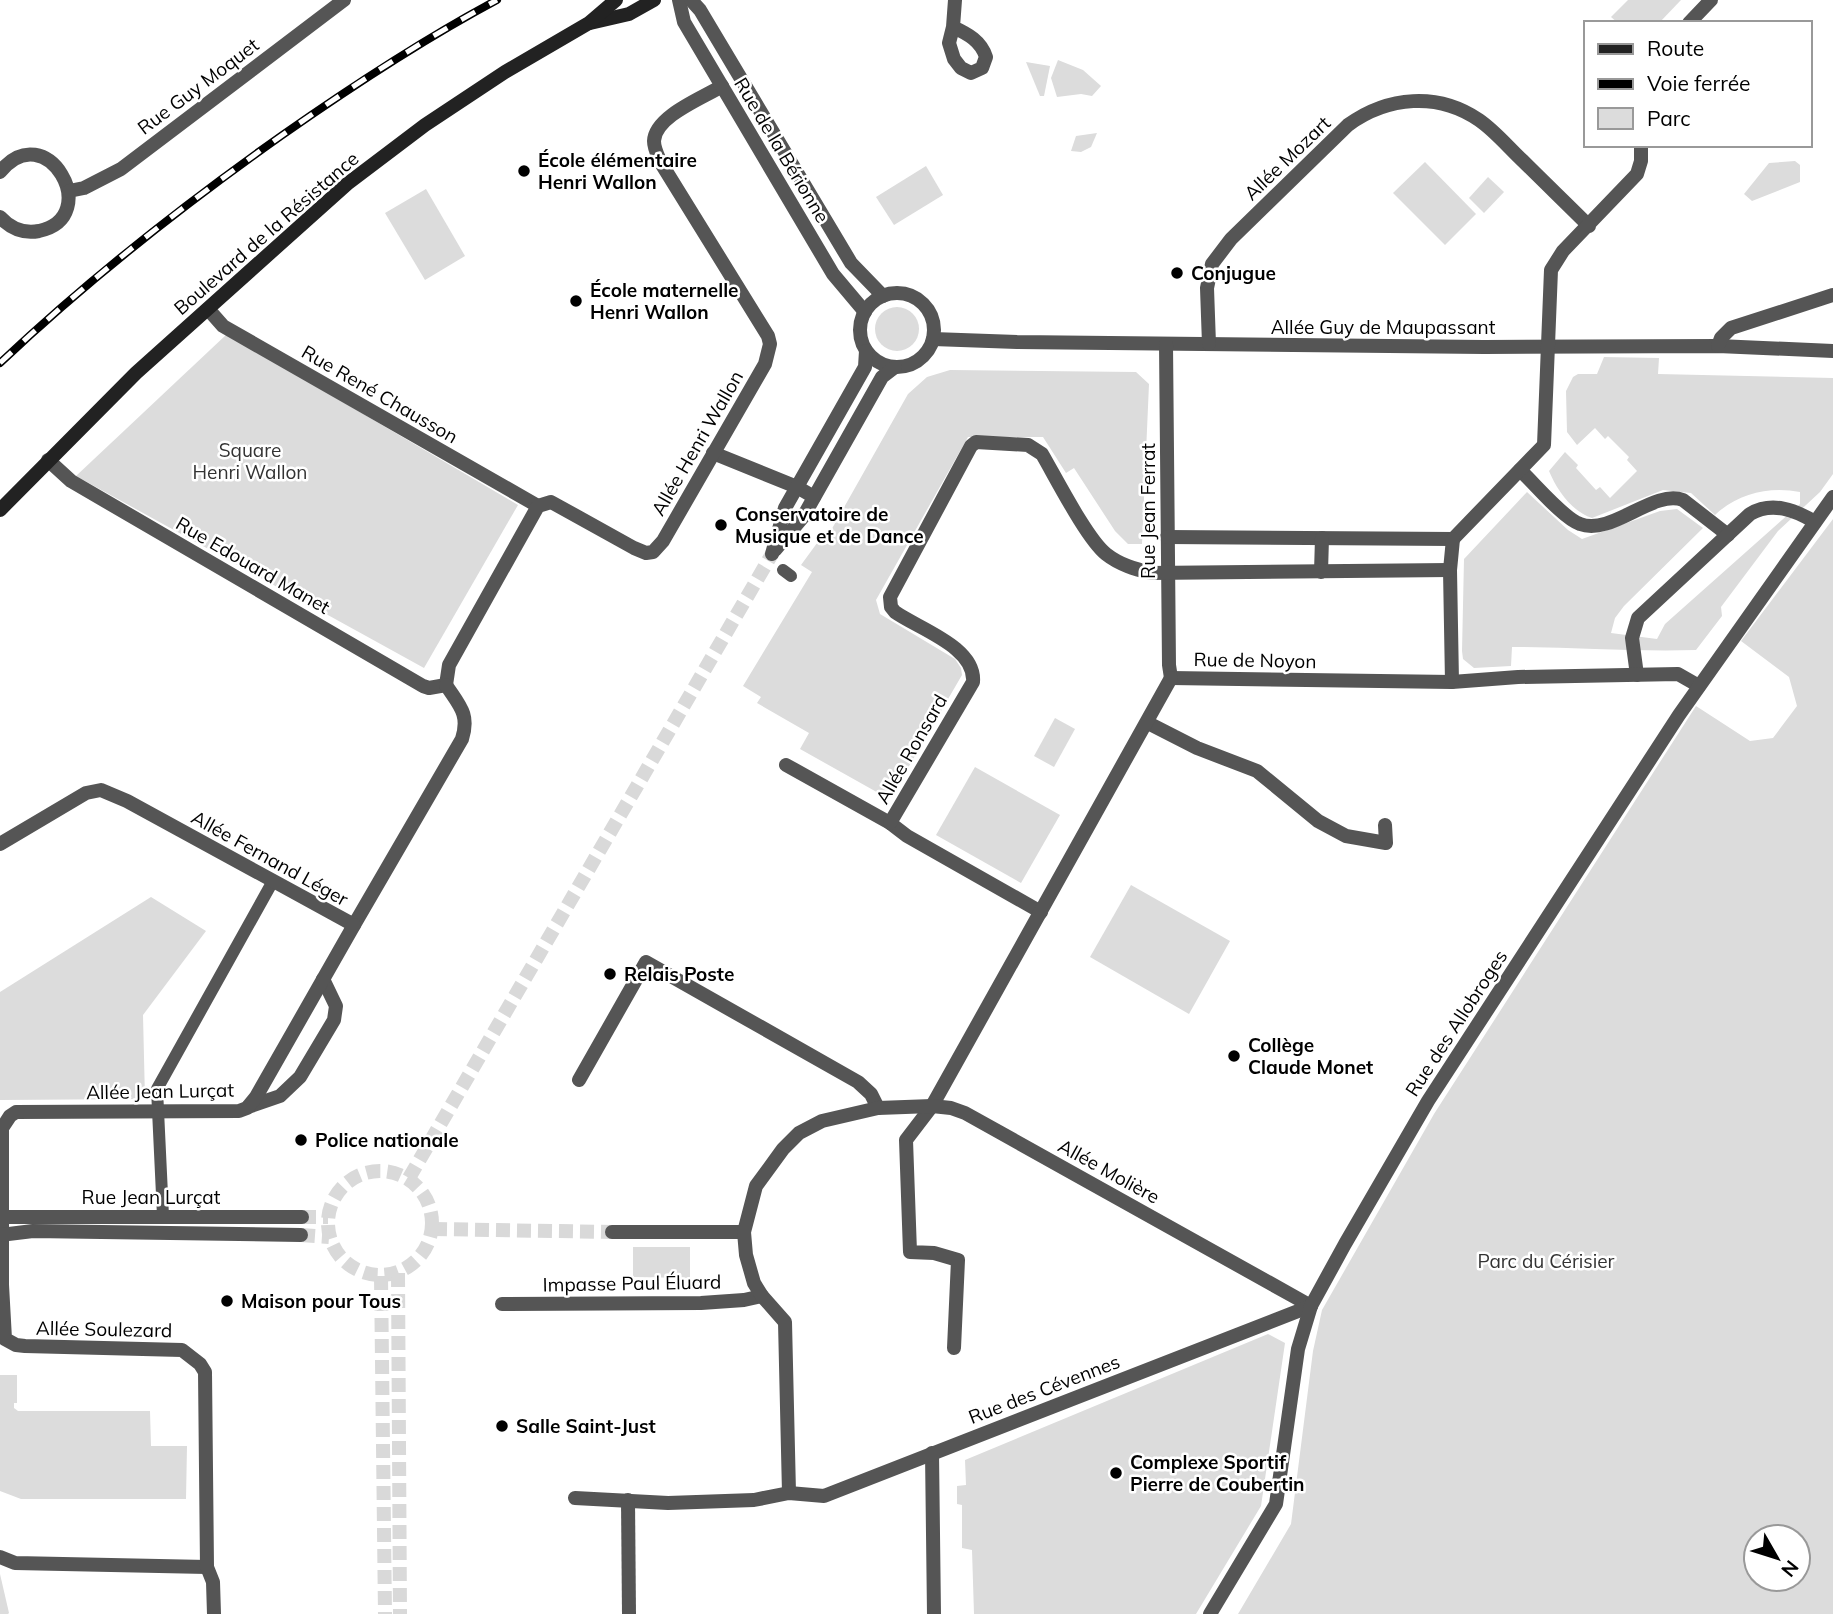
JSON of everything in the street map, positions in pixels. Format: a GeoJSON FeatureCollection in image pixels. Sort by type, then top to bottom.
{"type":"FeatureCollection","features":[{"type":"Feature","properties":{"kind":"main road","name":"Boulevard de la Résistance"},"geometry":{"type":"LineString","coordinates":[[0,510],[136,373],[347,184],[505,72],[589,23],[616,0]]}},
{"type":"Feature","properties":{"kind":"main road","name":"Boulevard de la Résistance"},"geometry":{"type":"LineString","coordinates":[[589,23],[629,14],[654,0]]}},
{"type":"Feature","properties":{"kind":"street","name":"Rue Guy Moquet"},"geometry":{"type":"LineString","coordinates":[[69,191],[84,187],[121,169],[344,0]]}},
{"type":"Feature","properties":{"kind":"street","name":"Rue de la Bérionne"},"geometry":{"type":"LineString","coordinates":[[679,0],[684,22],[833,274],[865,312]]}},
{"type":"Feature","properties":{"kind":"street","name":"Rue de la Bérionne"},"geometry":{"type":"LineString","coordinates":[[691,0],[700,10],[851,262],[883,296]]}},
{"type":"Feature","properties":{"kind":"street"},"geometry":{"type":"LineString","coordinates":[[953,26],[955,0]]}},
{"type":"Feature","properties":{"kind":"street"},"geometry":{"type":"LineString","coordinates":[[1691,21],[1711,0]]}},
{"type":"Feature","properties":{"kind":"street","name":"Allée Henri Wallon"},"geometry":{"type":"LineString","coordinates":[[538,506],[551,502],[634,548],[646,553],[653,552],[663,541],[765,364],[770,344],[768,336],[661,163],[654,143],[662,123],[722,86]]}},
{"type":"Feature","properties":{"kind":"street","name":"Allée Mozart"},"geometry":{"type":"LineString","coordinates":[[1209,344],[1207,288],[1212,264],[1231,239],[1348,125],[1382,105],[1408,102],[1446,104],[1480,121],[1589,226]]}},
{"type":"Feature","properties":{"kind":"street"},"geometry":{"type":"LineString","coordinates":[[1452,682],[1450,570],[1453,539],[1546,441],[1551,270],[1563,251],[1637,174],[1641,147]]}},
{"type":"Feature","properties":{"kind":"street"},"geometry":{"type":"LineString","coordinates":[[0,172],[18,158],[38,156],[56,165],[62,172],[69,191],[65,210],[53,225],[44,230],[24,232],[6,223],[0,216]]}},
{"type":"Feature","properties":{"kind":"street"},"geometry":{"type":"LineString","coordinates":[[903,293],[921,302],[932,319],[933,339],[922,357],[914,363],[895,367],[882,377],[803,517],[772,554],[785,508],[865,366],[866,351],[860,331],[865,312],[872,302],[883,296],[903,293]]}},
{"type":"Feature","properties":{"kind":"street"},"geometry":{"type":"LineString","coordinates":[[1718,346],[1721,338],[1731,328],[1833,295]]}},
{"type":"Feature","properties":{"kind":"street","name":"Rue René Chausson"},"geometry":{"type":"LineString","coordinates":[[208,309],[223,326],[538,506]]}},
{"type":"Feature","properties":{"kind":"street","name":"Allée Guy de Maupassant"},"geometry":{"type":"LineString","coordinates":[[933,339],[1166,344],[1718,346],[1833,351]]}},
{"type":"Feature","properties":{"kind":"street","name":"Rue Jean Ferrat"},"geometry":{"type":"LineString","coordinates":[[1166,344],[1167,574],[1171,678]]}},
{"type":"Feature","properties":{"kind":"street"},"geometry":{"type":"LineString","coordinates":[[866,351],[874,359],[895,367]]}},
{"type":"Feature","properties":{"kind":"street","name":"Allée Ronsard"},"geometry":{"type":"LineString","coordinates":[[1041,912],[907,836],[890,823],[973,682],[974,674],[968,660],[959,650],[905,619],[891,607],[890,597],[971,446],[976,442],[1028,445],[1042,454],[1097,546],[1105,554],[1130,567],[1167,574]]}},
{"type":"Feature","properties":{"kind":"street"},"geometry":{"type":"LineString","coordinates":[[713,453],[797,487],[814,497]]}},
{"type":"Feature","properties":{"kind":"street","name":"Rue Edouard Manet"},"geometry":{"type":"LineString","coordinates":[[48,460],[71,481],[423,686],[429,688],[446,685]]}},
{"type":"Feature","properties":{"kind":"street"},"geometry":{"type":"LineString","coordinates":[[1520,470],[1568,517],[1579,524],[1603,524],[1663,500],[1676,498],[1683,500],[1728,535]]}},
{"type":"Feature","properties":{"kind":"street","name":"Rue des Allobroges"},"geometry":{"type":"LineString","coordinates":[[1210,1614],[1276,1504],[1298,1349],[1311,1306],[1428,1101],[1699,686],[1833,497]]}},
{"type":"Feature","properties":{"kind":"street"},"geometry":{"type":"LineString","coordinates":[[446,685],[449,665],[538,506]]}},
{"type":"Feature","properties":{"kind":"street"},"geometry":{"type":"LineString","coordinates":[[1637,676],[1632,638],[1638,618],[1728,535],[1759,509],[1776,507],[1799,512],[1815,522]]}},
{"type":"Feature","properties":{"kind":"street"},"geometry":{"type":"LineString","coordinates":[[1167,537],[1453,539]]}},
{"type":"Feature","properties":{"kind":"street"},"geometry":{"type":"LineString","coordinates":[[1321,572],[1322,538]]}},
{"type":"Feature","properties":{"kind":"street"},"geometry":{"type":"LineString","coordinates":[[1167,574],[1450,570]]}},
{"type":"Feature","properties":{"kind":"street","name":"Rue de Noyon"},"geometry":{"type":"LineString","coordinates":[[954,1348],[958,1260],[934,1253],[910,1252],[906,1140],[932,1106],[1171,678],[1452,682],[1518,677],[1678,674],[1699,686]]}},
{"type":"Feature","properties":{"kind":"street","name":"Allée Fernand Léger"},"geometry":{"type":"LineString","coordinates":[[0,844],[86,793],[101,790],[127,801],[354,925],[461,739],[466,720],[446,685]]}},
{"type":"Feature","properties":{"kind":"street"},"geometry":{"type":"LineString","coordinates":[[1148,723],[1197,748],[1257,771],[1318,821],[1346,836],[1386,844],[1385,825]]}},
{"type":"Feature","properties":{"kind":"street"},"geometry":{"type":"LineString","coordinates":[[786,765],[890,823]]}},
{"type":"Feature","properties":{"kind":"street"},"geometry":{"type":"LineString","coordinates":[[163,1216],[157,1088],[273,881]]}},
{"type":"Feature","properties":{"kind":"street","name":"Allée Jean Lurçat"},"geometry":{"type":"LineString","coordinates":[[1,1218],[2,1128],[10,1116],[16,1112],[239,1111],[247,1108],[256,1097],[354,925]]}},
{"type":"Feature","properties":{"kind":"street"},"geometry":{"type":"LineString","coordinates":[[579,1080],[646,961],[858,1082],[871,1094],[878,1108]]}},
{"type":"Feature","properties":{"kind":"street"},"geometry":{"type":"LineString","coordinates":[[247,1108],[280,1096],[297,1080],[334,1020],[336,1006],[323,979]]}},
{"type":"Feature","properties":{"kind":"street","name":"Allée Molière"},"geometry":{"type":"LineString","coordinates":[[744,1231],[756,1186],[768,1166],[799,1133],[821,1121],[878,1108],[951,1108],[965,1113],[1311,1306]]}},
{"type":"Feature","properties":{"kind":"street","name":"Rue Jean Lurçat"},"geometry":{"type":"LineString","coordinates":[[1,1218],[302,1217]]}},
{"type":"Feature","properties":{"kind":"street","name":"Allée Soulezard"},"geometry":{"type":"LineString","coordinates":[[1,1218],[5,1339],[25,1346],[182,1350],[200,1364],[206,1378],[207,1567],[213,1582],[214,1614]]}},
{"type":"Feature","properties":{"kind":"street","name":"Rue Jean Lurçat"},"geometry":{"type":"LineString","coordinates":[[1,1235],[33,1231],[301,1235]]}},
{"type":"Feature","properties":{"kind":"street"},"geometry":{"type":"LineString","coordinates":[[612,1232],[744,1231],[749,1270],[762,1296],[785,1322],[789,1493]]}},
{"type":"Feature","properties":{"kind":"street","name":"Impasse Paul Éluard"},"geometry":{"type":"LineString","coordinates":[[502,1304],[701,1303],[762,1296]]}},
{"type":"Feature","properties":{"kind":"street","name":"Rue des Cévennes"},"geometry":{"type":"LineString","coordinates":[[575,1498],[668,1503],[754,1500],[789,1493],[824,1496],[1311,1306]]}},
{"type":"Feature","properties":{"kind":"street"},"geometry":{"type":"LineString","coordinates":[[932,1453],[934,1614]]}},
{"type":"Feature","properties":{"kind":"street"},"geometry":{"type":"LineString","coordinates":[[628,1500],[629,1614]]}},
{"type":"Feature","properties":{"kind":"street"},"geometry":{"type":"LineString","coordinates":[[0,1557],[15,1563],[207,1567]]}},
{"type":"Feature","properties":{"kind":"green space"},"geometry":{"type":"Polygon","coordinates":[[[1628,0],[1681,0],[1661,21],[1616,21],[1611,17],[1628,0]]]}},
{"type":"Feature","properties":{"kind":"green space"},"geometry":{"type":"Polygon","coordinates":[[[1058,60],[1083,70],[1101,86],[1092,96],[1081,94],[1057,97],[1051,78],[1058,60]]]}},
{"type":"Feature","properties":{"kind":"green space"},"geometry":{"type":"Polygon","coordinates":[[[1026,62],[1050,66],[1044,96],[1040,96],[1026,62]]]}},
{"type":"Feature","properties":{"kind":"green space"},"geometry":{"type":"Polygon","coordinates":[[[1097,133],[1091,147],[1081,152],[1071,151],[1076,136],[1097,133]]]}},
{"type":"Feature","properties":{"kind":"green space"},"geometry":{"type":"Polygon","coordinates":[[[1795,161],[1800,165],[1800,182],[1752,201],[1744,194],[1769,163],[1795,161]]]}},
{"type":"Feature","properties":{"kind":"green space"},"geometry":{"type":"Polygon","coordinates":[[[1425,162],[1476,214],[1445,245],[1393,193],[1425,162]]]}},
{"type":"Feature","properties":{"kind":"green space"},"geometry":{"type":"Polygon","coordinates":[[[926,166],[943,195],[894,225],[876,197],[926,166]]]}},
{"type":"Feature","properties":{"kind":"green space"},"geometry":{"type":"Polygon","coordinates":[[[1488,177],[1504,192],[1484,213],[1469,198],[1488,177]]]}},
{"type":"Feature","properties":{"kind":"green space"},"geometry":{"type":"Polygon","coordinates":[[[426,189],[465,256],[425,280],[385,213],[426,189]]]}},
{"type":"Feature","properties":{"kind":"green space"},"geometry":{"type":"Polygon","coordinates":[[[897,307],[912,314],[919,329],[912,344],[897,351],[882,344],[875,329],[882,314],[897,307]]]}},
{"type":"Feature","properties":{"kind":"green space","name":"Square Henri Wallon"},"geometry":{"type":"Polygon","coordinates":[[[227,334],[518,505],[424,668],[76,476],[227,334]]]}},
{"type":"Feature","properties":{"kind":"green space"},"geometry":{"type":"Polygon","coordinates":[[[1604,357],[1659,358],[1658,374],[1833,378],[1833,474],[1820,492],[1778,531],[1721,607],[1722,616],[1696,650],[1512,647],[1511,666],[1474,668],[1463,659],[1462,651],[1464,559],[1527,492],[1568,530],[1582,539],[1660,511],[1677,509],[1703,528],[1615,618],[1611,633],[1657,639],[1665,624],[1800,504],[1800,492],[1766,491],[1744,496],[1715,515],[1691,493],[1663,490],[1592,518],[1584,515],[1571,505],[1549,471],[1565,452],[1596,490],[1600,487],[1610,498],[1637,471],[1627,460],[1629,457],[1608,436],[1605,439],[1595,428],[1577,445],[1567,432],[1566,391],[1573,377],[1578,374],[1597,374],[1604,357]]]}},
{"type":"Feature","properties":{"kind":"green space"},"geometry":{"type":"Polygon","coordinates":[[[950,370],[1136,372],[1149,384],[1142,544],[1128,544],[1115,531],[1074,468],[1066,473],[1043,437],[968,437],[876,600],[880,614],[955,659],[962,675],[894,792],[882,795],[800,749],[809,733],[757,703],[761,697],[743,686],[812,572],[801,565],[820,539],[825,541],[908,394],[927,377],[950,370]]]}},
{"type":"Feature","properties":{"kind":"green space","name":"Parc du Cérisier"},"geometry":{"type":"Polygon","coordinates":[[[1833,519],[1833,1614],[1238,1614],[1291,1524],[1313,1351],[1322,1310],[1434,1114],[1696,706],[1750,741],[1773,738],[1797,706],[1789,677],[1741,641],[1833,519]]]}},
{"type":"Feature","properties":{"kind":"green space"},"geometry":{"type":"Polygon","coordinates":[[[1055,718],[1075,729],[1054,767],[1034,756],[1055,718]]]}},
{"type":"Feature","properties":{"kind":"green space"},"geometry":{"type":"Polygon","coordinates":[[[975,767],[1060,815],[1021,883],[936,835],[975,767]]]}},
{"type":"Feature","properties":{"kind":"green space"},"geometry":{"type":"Polygon","coordinates":[[[1131,885],[1230,941],[1189,1014],[1090,957],[1131,885]]]}},
{"type":"Feature","properties":{"kind":"green space"},"geometry":{"type":"Polygon","coordinates":[[[151,897],[206,931],[143,1015],[145,1099],[0,1100],[0,992],[151,897]]]}},
{"type":"Feature","properties":{"kind":"green space"},"geometry":{"type":"Polygon","coordinates":[[[633,1247],[690,1247],[690,1278],[633,1277],[633,1247]]]}},
{"type":"Feature","properties":{"kind":"green space","name":"Complexe Sportif Pierre de Coubertin"},"geometry":{"type":"Polygon","coordinates":[[[1268,1334],[1285,1343],[1261,1506],[1196,1614],[974,1614],[972,1550],[962,1548],[962,1505],[957,1504],[957,1486],[966,1485],[965,1460],[1268,1334]]]}},
{"type":"Feature","properties":{"kind":"green space"},"geometry":{"type":"Polygon","coordinates":[[[0,1375],[17,1375],[17,1403],[14,1403],[14,1408],[18,1411],[150,1411],[151,1446],[187,1446],[186,1499],[21,1499],[0,1491],[0,1375]]]}},
{"type":"Feature","properties":{"kind":"green space"},"geometry":{"type":"Polygon","coordinates":[[[0,1574],[9,1613],[8,1614],[0,1614],[0,1574]]]}},
{"type":"Feature","properties":{"kind":"tunnel"},"geometry":{"type":"LineString","coordinates":[[409,1178],[772,554]]}},
{"type":"Feature","properties":{"kind":"tunnel"},"geometry":{"type":"LineString","coordinates":[[380,1171],[400,1175],[417,1186],[428,1203],[432,1223],[428,1243],[417,1260],[400,1271],[380,1275],[360,1271],[343,1260],[332,1243],[328,1223],[332,1203],[343,1186],[360,1175],[380,1171]]}},
{"type":"Feature","properties":{"kind":"tunnel"},"geometry":{"type":"LineString","coordinates":[[302,1217],[328,1217]]}},
{"type":"Feature","properties":{"kind":"tunnel"},"geometry":{"type":"LineString","coordinates":[[433,1229],[612,1232]]}},
{"type":"Feature","properties":{"kind":"tunnel"},"geometry":{"type":"LineString","coordinates":[[301,1235],[329,1237]]}},
{"type":"Feature","properties":{"kind":"tunnel"},"geometry":{"type":"LineString","coordinates":[[398,1273],[400,1614]]}},
{"type":"Feature","properties":{"kind":"tunnel"},"geometry":{"type":"LineString","coordinates":[[381,1276],[385,1614]]}},
{"type":"Feature","properties":{"kind":"railway"},"geometry":{"type":"LineString","coordinates":[[0,363],[101,273],[244,162],[387,65],[497,0]]}},
{"type":"Feature","properties":{"kind":"place","name":"École élémentaire Henri Wallon"},"geometry":{"type":"Point","coordinates":[524,171]}},
{"type":"Feature","properties":{"kind":"place","name":"Conjugue"},"geometry":{"type":"Point","coordinates":[1177,273]}},
{"type":"Feature","properties":{"kind":"place","name":"École maternelle Henri Wallon"},"geometry":{"type":"Point","coordinates":[576,301]}},
{"type":"Feature","properties":{"kind":"place","name":"Conservatoire de Musique et de Dance"},"geometry":{"type":"Point","coordinates":[721,525]}},
{"type":"Feature","properties":{"kind":"place","name":"Relais Poste"},"geometry":{"type":"Point","coordinates":[610,974]}},
{"type":"Feature","properties":{"kind":"place","name":"Collège Claude Monet"},"geometry":{"type":"Point","coordinates":[1234,1056]}},
{"type":"Feature","properties":{"kind":"place","name":"Police nationale"},"geometry":{"type":"Point","coordinates":[301,1140]}},
{"type":"Feature","properties":{"kind":"place","name":"Maison pour Tous"},"geometry":{"type":"Point","coordinates":[227,1301]}},
{"type":"Feature","properties":{"kind":"place","name":"Salle Saint-Just"},"geometry":{"type":"Point","coordinates":[502,1426]}},
{"type":"Feature","properties":{"kind":"place","name":"Complexe Sportif Pierre de Coubertin"},"geometry":{"type":"Point","coordinates":[1116,1473]}}]}
